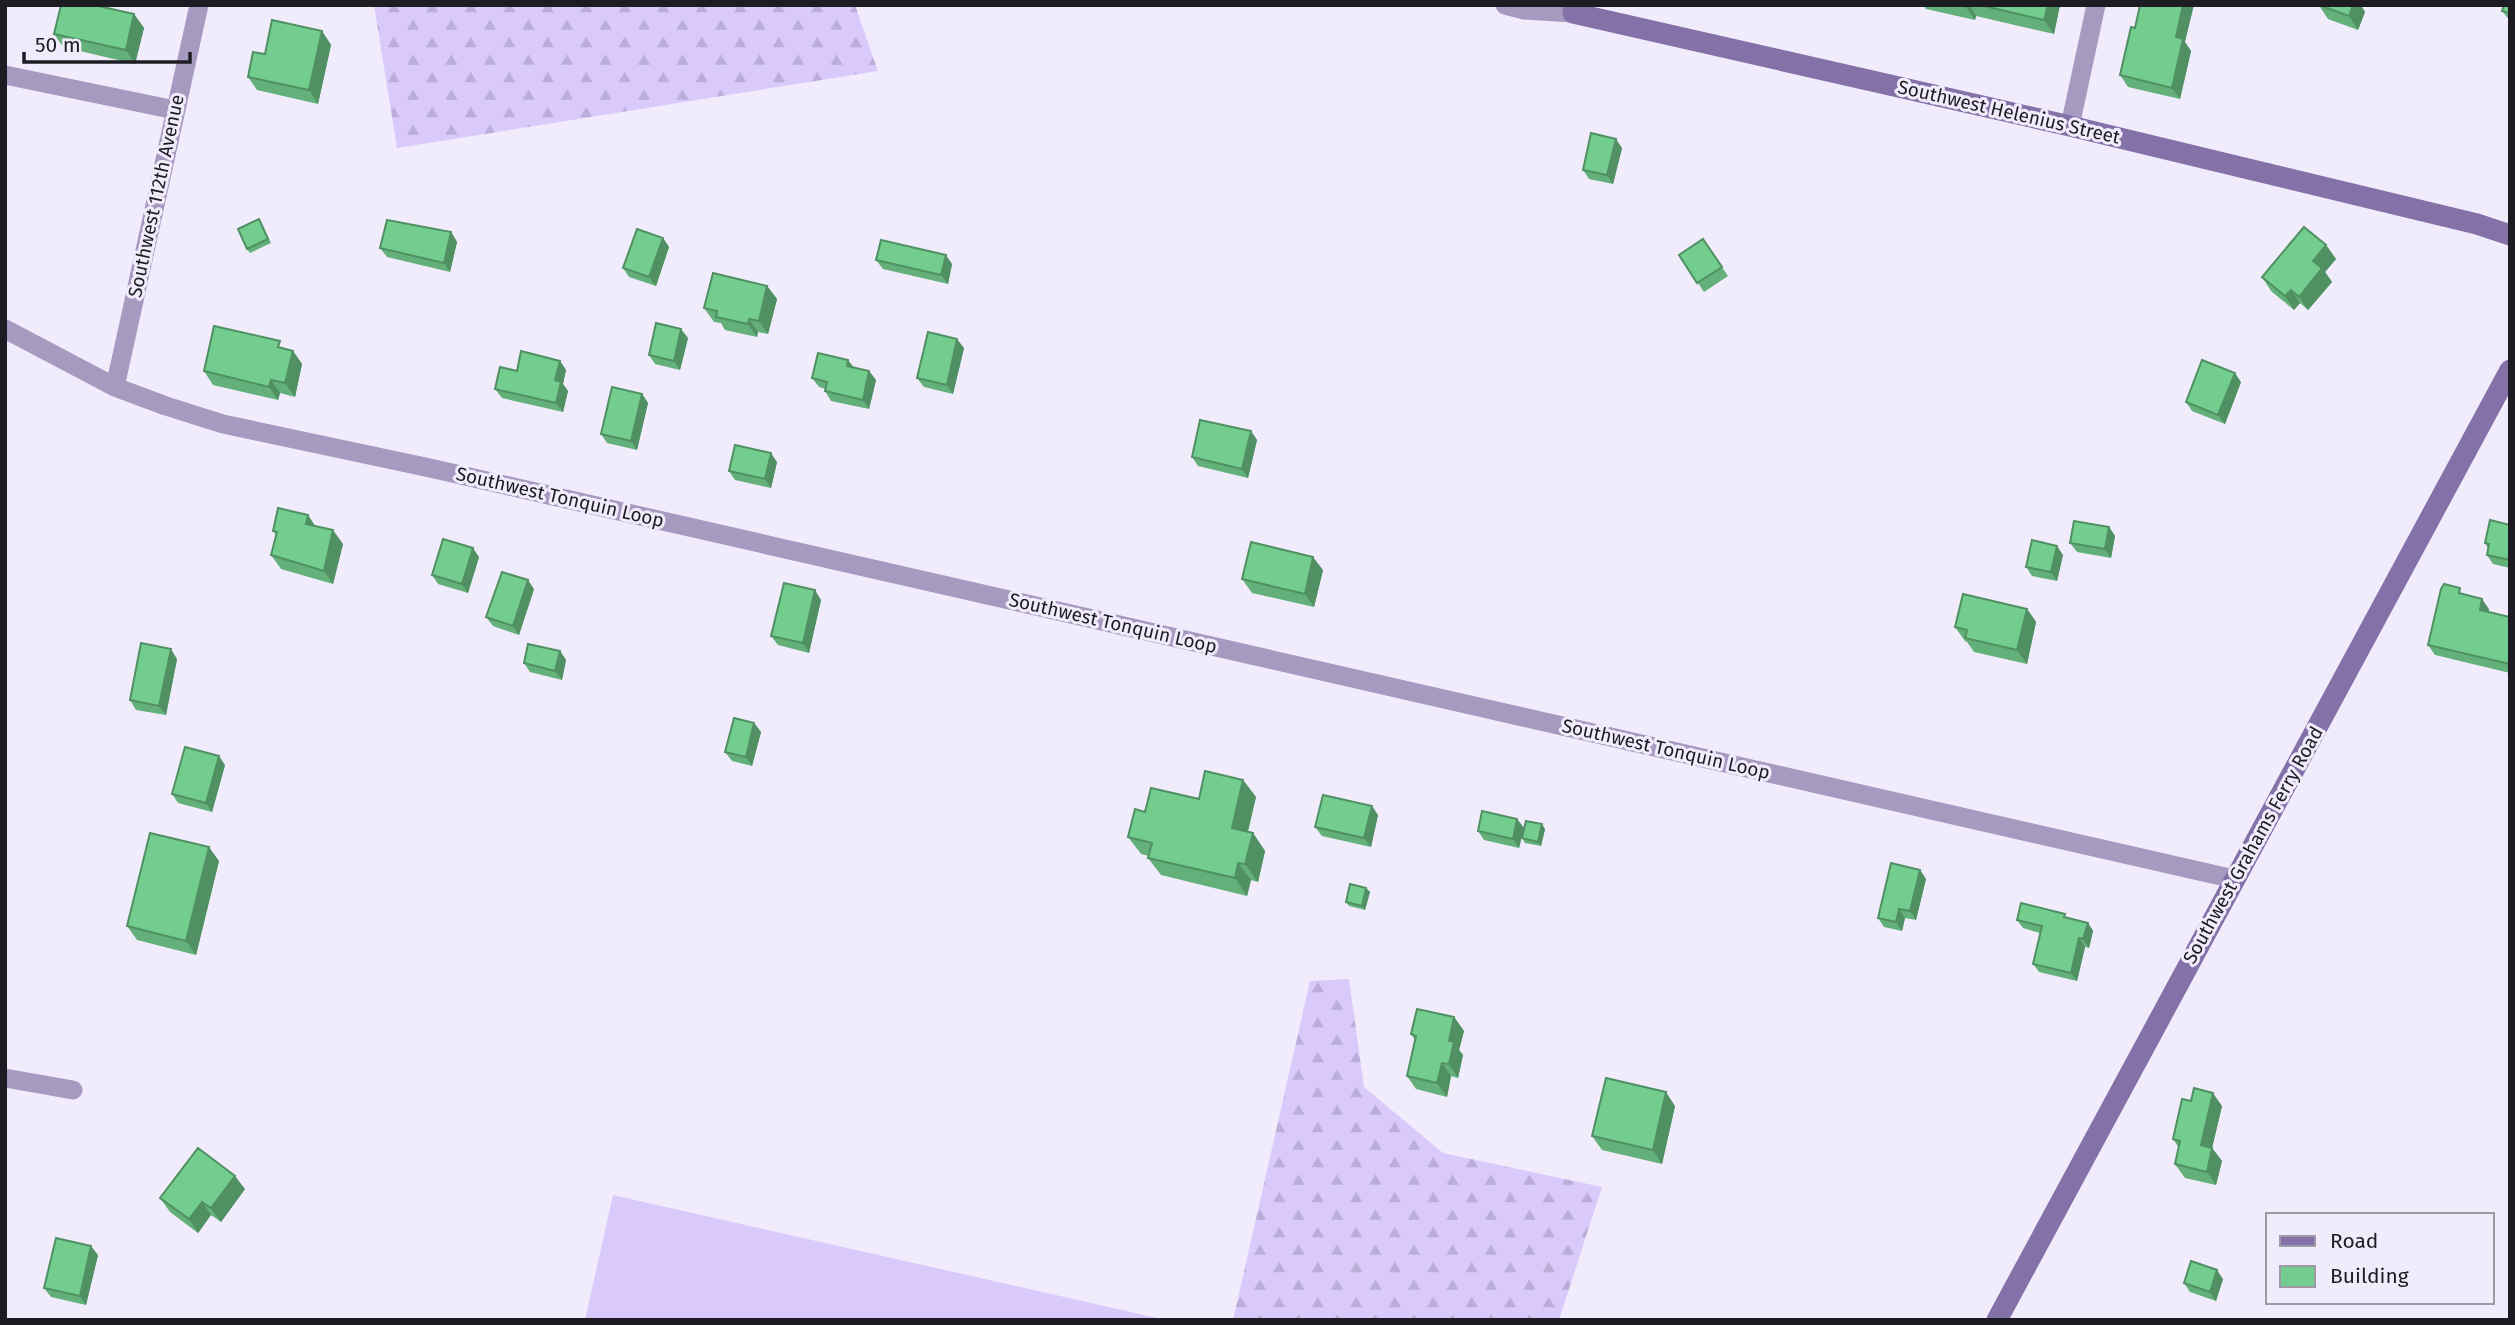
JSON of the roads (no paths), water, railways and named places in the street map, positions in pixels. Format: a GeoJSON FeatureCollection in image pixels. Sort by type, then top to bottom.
{"type":"FeatureCollection","features":[{"type":"Feature","properties":{"kind":"street","name":"Southwest 112th Avenue"},"geometry":{"type":"LineString","coordinates":[[116,387],[199,5]]}},
{"type":"Feature","properties":{"kind":"street","name":"Southwest Helenius Street"},"geometry":{"type":"LineString","coordinates":[[1505,5],[1524,10],[1573,9],[2070,125],[2477,224],[2510,235]]}},
{"type":"Feature","properties":{"kind":"street"},"geometry":{"type":"LineString","coordinates":[[2070,125],[2096,5]]}},
{"type":"Feature","properties":{"kind":"street"},"geometry":{"type":"LineString","coordinates":[[5,75],[175,110]]}},
{"type":"Feature","properties":{"kind":"street","name":"Southwest Tonquin Loop"},"geometry":{"type":"LineString","coordinates":[[5,329],[116,387],[223,424],[456,474],[2234,879]]}},
{"type":"Feature","properties":{"kind":"street","name":"Southwest Grahams Ferry Road"},"geometry":{"type":"LineString","coordinates":[[1997,1320],[2510,370]]}},
{"type":"Feature","properties":{"kind":"street"},"geometry":{"type":"LineString","coordinates":[[5,1078],[72,1090]]}}]}
